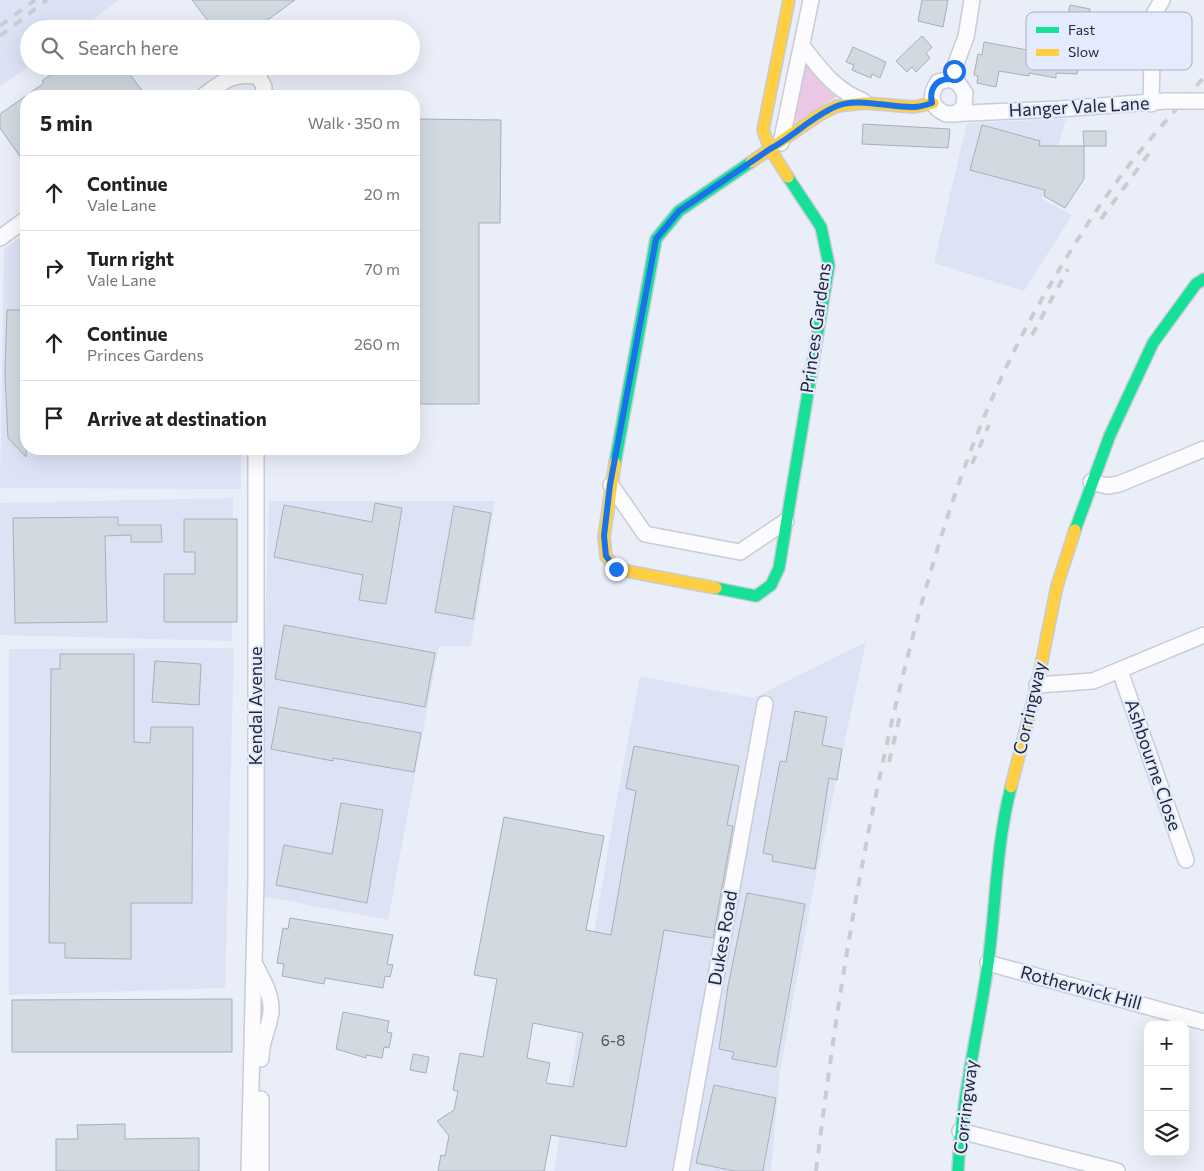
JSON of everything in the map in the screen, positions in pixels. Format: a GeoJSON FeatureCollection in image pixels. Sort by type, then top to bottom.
{"type":"FeatureCollection","features":[{"type":"Feature","properties":{"kind":"street","name":"Princes Gardens"},"geometry":{"type":"LineString","coordinates":[[789,0],[763,130],[775,146],[821,226],[829,265],[779,568],[772,586],[756,596],[616,569],[606,556],[604,536],[610,485],[656,239],[679,211],[775,146],[798,129],[838,105],[870,103],[915,107],[932,103]]}},
{"type":"Feature","properties":{"kind":"street"},"geometry":{"type":"LineString","coordinates":[[775,146],[802,46],[810,2],[794,0]]}},
{"type":"Feature","properties":{"kind":"street"},"geometry":{"type":"LineString","coordinates":[[950,79],[966,37],[972,0]]}},
{"type":"Feature","properties":{"kind":"street"},"geometry":{"type":"LineString","coordinates":[[1154,12],[1162,0]]}},
{"type":"Feature","properties":{"kind":"street"},"geometry":{"type":"LineString","coordinates":[[802,46],[826,77],[850,96],[870,103]]}},
{"type":"Feature","properties":{"kind":"street"},"geometry":{"type":"LineString","coordinates":[[1156,70],[1158,102]]}},
{"type":"Feature","properties":{"kind":"street"},"geometry":{"type":"LineString","coordinates":[[211,90],[238,75]]}},
{"type":"Feature","properties":{"kind":"street"},"geometry":{"type":"LineString","coordinates":[[247,75],[259,77],[264,90]]}},
{"type":"Feature","properties":{"kind":"street"},"geometry":{"type":"LineString","coordinates":[[942,79],[950,79],[958,83],[966,93],[959,111],[942,112],[932,103],[932,90],[942,79]]}},
{"type":"Feature","properties":{"kind":"street","name":"Hanger Vale Lane"},"geometry":{"type":"LineString","coordinates":[[959,111],[1204,101]]}},
{"type":"Feature","properties":{"kind":"street"},"geometry":{"type":"LineString","coordinates":[[0,238],[20,223]]}},
{"type":"Feature","properties":{"kind":"street","name":"Corringway"},"geometry":{"type":"LineString","coordinates":[[958,1171],[960,1131],[988,963],[1003,819],[1037,685],[1057,586],[1091,482],[1110,435],[1153,343],[1196,284],[1204,279]]}},
{"type":"Feature","properties":{"kind":"street"},"geometry":{"type":"LineString","coordinates":[[1091,482],[1107,486],[1119,484],[1204,449]]}},
{"type":"Feature","properties":{"kind":"street","name":"Kendal Avenue"},"geometry":{"type":"LineString","coordinates":[[249,1171],[256,777],[256,455]]}},
{"type":"Feature","properties":{"kind":"street"},"geometry":{"type":"LineString","coordinates":[[610,485],[645,534],[740,552],[786,521]]}},
{"type":"Feature","properties":{"kind":"street"},"geometry":{"type":"LineString","coordinates":[[1037,685],[1093,681],[1204,634]]}},
{"type":"Feature","properties":{"kind":"street","name":"Ashbourne Close"},"geometry":{"type":"LineString","coordinates":[[1120,671],[1186,860]]}},
{"type":"Feature","properties":{"kind":"street","name":"Dukes Road"},"geometry":{"type":"LineString","coordinates":[[681,1171],[765,704]]}},
{"type":"Feature","properties":{"kind":"street","name":"Kendal Avenue"},"geometry":{"type":"LineString","coordinates":[[254,963],[268,992],[271,1013],[261,1043],[260,1171]]}},
{"type":"Feature","properties":{"kind":"street","name":"Rotherwick Hill"},"geometry":{"type":"LineString","coordinates":[[988,963],[1204,1022]]}},
{"type":"Feature","properties":{"kind":"street"},"geometry":{"type":"LineString","coordinates":[[252,996],[268,992]]}},
{"type":"Feature","properties":{"kind":"street"},"geometry":{"type":"LineString","coordinates":[[960,1131],[1117,1171]]}},
{"type":"Feature","properties":{"kind":"shaded area"},"geometry":{"type":"Polygon","coordinates":[[[0,0],[119,0],[92,20],[20,20],[20,72],[0,86],[0,0]]]}},
{"type":"Feature","properties":{"kind":"shaded area"},"geometry":{"type":"Polygon","coordinates":[[[804,62],[816,75],[841,94],[796,122],[793,120],[804,62]]]}},
{"type":"Feature","properties":{"kind":"shaded area"},"geometry":{"type":"Polygon","coordinates":[[[1066,119],[1042,199],[1072,215],[1024,291],[934,263],[967,123],[1066,119]]]}},
{"type":"Feature","properties":{"kind":"shaded area"},"geometry":{"type":"Polygon","coordinates":[[[20,238],[20,455],[241,455],[241,489],[0,488],[4,249],[20,238]]]}},
{"type":"Feature","properties":{"kind":"shaded area"},"geometry":{"type":"Polygon","coordinates":[[[233,498],[232,641],[0,635],[0,503],[233,498]]]}},
{"type":"Feature","properties":{"kind":"shaded area"},"geometry":{"type":"Polygon","coordinates":[[[269,501],[495,501],[471,646],[439,646],[388,920],[257,895],[269,501]]]}},
{"type":"Feature","properties":{"kind":"shaded area"},"geometry":{"type":"Polygon","coordinates":[[[866,642],[815,880],[780,1071],[771,1171],[554,1171],[615,809],[640,676],[753,698],[866,642]]]}},
{"type":"Feature","properties":{"kind":"shaded area"},"geometry":{"type":"Polygon","coordinates":[[[234,648],[225,988],[9,995],[9,649],[234,648]]]}},
{"type":"Feature","properties":{"kind":"building"},"geometry":{"type":"Polygon","coordinates":[[[192,0],[295,0],[267,20],[207,20],[192,0]]]}},
{"type":"Feature","properties":{"kind":"building"},"geometry":{"type":"Polygon","coordinates":[[[922,0],[948,0],[943,27],[918,21],[922,0]]]}},
{"type":"Feature","properties":{"kind":"building"},"geometry":{"type":"Polygon","coordinates":[[[1070,5],[1090,9],[1089,12],[1069,12],[1070,5]]]}},
{"type":"Feature","properties":{"kind":"building"},"geometry":{"type":"Polygon","coordinates":[[[922,36],[932,47],[926,53],[930,58],[916,72],[912,67],[907,72],[896,61],[922,36]]]}},
{"type":"Feature","properties":{"kind":"building"},"geometry":{"type":"Polygon","coordinates":[[[984,42],[1026,50],[1026,70],[1078,70],[1077,74],[1056,73],[1056,78],[1029,73],[1029,76],[999,71],[996,87],[977,83],[978,76],[974,75],[978,54],[982,55],[984,42]]]}},
{"type":"Feature","properties":{"kind":"building"},"geometry":{"type":"Polygon","coordinates":[[[853,47],[886,62],[880,78],[872,74],[871,78],[852,70],[854,65],[846,62],[853,47]]]}},
{"type":"Feature","properties":{"kind":"building"},"geometry":{"type":"Polygon","coordinates":[[[50,75],[131,75],[142,90],[34,90],[44,83],[42,81],[50,75]]]}},
{"type":"Feature","properties":{"kind":"building"},"geometry":{"type":"Polygon","coordinates":[[[20,100],[20,156],[0,128],[0,114],[20,100]]]}},
{"type":"Feature","properties":{"kind":"building"},"geometry":{"type":"Polygon","coordinates":[[[420,119],[501,120],[500,223],[479,223],[479,404],[420,404],[420,119]]]}},
{"type":"Feature","properties":{"kind":"building"},"geometry":{"type":"Polygon","coordinates":[[[863,124],[950,129],[948,148],[862,144],[863,124]]]}},
{"type":"Feature","properties":{"kind":"building"},"geometry":{"type":"Polygon","coordinates":[[[982,125],[1040,141],[1039,146],[1084,146],[1084,179],[1065,208],[1044,196],[1045,190],[970,170],[982,125]]]}},
{"type":"Feature","properties":{"kind":"building"},"geometry":{"type":"Polygon","coordinates":[[[1083,131],[1106,131],[1106,146],[1084,146],[1083,131]]]}},
{"type":"Feature","properties":{"kind":"building"},"geometry":{"type":"Polygon","coordinates":[[[7,310],[20,310],[20,451],[8,438],[5,374],[7,310]]]}},
{"type":"Feature","properties":{"kind":"building"},"geometry":{"type":"Polygon","coordinates":[[[375,503],[402,508],[386,604],[359,600],[363,575],[274,557],[284,505],[372,522],[375,503]]]}},
{"type":"Feature","properties":{"kind":"building"},"geometry":{"type":"Polygon","coordinates":[[[454,506],[491,513],[473,619],[435,612],[454,506]]]}},
{"type":"Feature","properties":{"kind":"building"},"geometry":{"type":"Polygon","coordinates":[[[118,517],[118,525],[161,525],[162,542],[131,542],[131,535],[105,536],[107,622],[15,623],[13,518],[118,517]]]}},
{"type":"Feature","properties":{"kind":"building"},"geometry":{"type":"Polygon","coordinates":[[[184,519],[237,519],[237,622],[164,622],[164,574],[195,574],[195,552],[184,552],[184,519]]]}},
{"type":"Feature","properties":{"kind":"building"},"geometry":{"type":"Polygon","coordinates":[[[284,625],[435,653],[425,707],[275,679],[284,625]]]}},
{"type":"Feature","properties":{"kind":"building"},"geometry":{"type":"Polygon","coordinates":[[[60,654],[134,654],[134,742],[150,743],[151,727],[193,727],[192,903],[131,903],[131,959],[65,958],[65,943],[49,943],[51,669],[60,669],[60,654]]]}},
{"type":"Feature","properties":{"kind":"building"},"geometry":{"type":"Polygon","coordinates":[[[155,661],[201,664],[199,705],[152,702],[155,661]]]}},
{"type":"Feature","properties":{"kind":"building"},"geometry":{"type":"Polygon","coordinates":[[[279,707],[421,733],[414,772],[333,758],[333,761],[271,749],[279,707]]]}},
{"type":"Feature","properties":{"kind":"building"},"geometry":{"type":"Polygon","coordinates":[[[795,711],[827,717],[822,745],[842,749],[837,780],[829,778],[815,869],[772,861],[773,855],[763,853],[780,761],[786,762],[795,711]]]}},
{"type":"Feature","properties":{"kind":"building"},"geometry":{"type":"Polygon","coordinates":[[[634,746],[739,766],[727,825],[733,826],[713,938],[664,930],[626,1147],[551,1135],[544,1171],[438,1171],[441,1155],[445,1156],[449,1136],[437,1121],[454,1110],[458,1091],[453,1090],[460,1053],[483,1057],[497,979],[474,975],[504,817],[604,836],[586,930],[611,935],[636,791],[626,788],[634,746]],[[533,1023],[527,1058],[550,1063],[546,1083],[573,1087],[583,1033],[533,1023]]]}},
{"type":"Feature","properties":{"kind":"building"},"geometry":{"type":"Polygon","coordinates":[[[341,803],[383,810],[367,903],[276,885],[284,845],[332,854],[341,803]]]}},
{"type":"Feature","properties":{"kind":"building"},"geometry":{"type":"Polygon","coordinates":[[[747,893],[805,904],[776,1067],[732,1059],[734,1052],[719,1049],[728,986],[747,893]]]}},
{"type":"Feature","properties":{"kind":"building"},"geometry":{"type":"Polygon","coordinates":[[[290,918],[393,935],[387,964],[393,965],[390,977],[385,976],[383,988],[325,978],[324,984],[282,976],[284,964],[277,963],[283,928],[288,929],[290,918]]]}},
{"type":"Feature","properties":{"kind":"building"},"geometry":{"type":"Polygon","coordinates":[[[232,999],[232,1052],[12,1052],[12,1000],[232,999]]]}},
{"type":"Feature","properties":{"kind":"building"},"geometry":{"type":"Polygon","coordinates":[[[343,1012],[389,1021],[387,1032],[392,1033],[389,1048],[384,1047],[382,1058],[366,1055],[366,1058],[336,1049],[343,1012]]]}},
{"type":"Feature","properties":{"kind":"building"},"geometry":{"type":"Polygon","coordinates":[[[413,1054],[429,1057],[426,1073],[410,1070],[413,1054]]]}},
{"type":"Feature","properties":{"kind":"building"},"geometry":{"type":"Polygon","coordinates":[[[714,1085],[776,1098],[763,1171],[734,1171],[696,1163],[714,1085]]]}},
{"type":"Feature","properties":{"kind":"building"},"geometry":{"type":"Polygon","coordinates":[[[125,1124],[125,1139],[199,1138],[199,1171],[56,1171],[56,1139],[78,1139],[77,1125],[125,1124]]]}},
{"type":"Feature","properties":{"kind":"railway"},"geometry":{"type":"LineString","coordinates":[[0,26],[35,0]]}},
{"type":"Feature","properties":{"kind":"railway"},"geometry":{"type":"LineString","coordinates":[[21,20],[47,0]]}},
{"type":"Feature","properties":{"kind":"railway"},"geometry":{"type":"LineString","coordinates":[[0,36],[20,21]]}},
{"type":"Feature","properties":{"kind":"railway"},"geometry":{"type":"LineString","coordinates":[[816,1171],[833,1043],[853,916],[877,789],[918,615],[962,475],[998,384],[1019,340],[1061,266],[1120,177],[1204,77]]}},
{"type":"Feature","properties":{"kind":"railway"},"geometry":{"type":"LineString","coordinates":[[1101,219],[1153,148]]}},
{"type":"Feature","properties":{"kind":"railway"},"geometry":{"type":"LineString","coordinates":[[1032,335],[1068,269]]}},
{"type":"Feature","properties":{"kind":"railway"},"geometry":{"type":"LineString","coordinates":[[972,464],[989,425]]}},
{"type":"Feature","properties":{"kind":"railway"},"geometry":{"type":"LineString","coordinates":[[889,762],[901,711]]}},
{"type":"Feature","properties":{"kind":"traffic: fast"},"geometry":{"type":"LineString","coordinates":[[615,463],[656,239],[679,211],[751,162]]}},
{"type":"Feature","properties":{"kind":"traffic: fast"},"geometry":{"type":"LineString","coordinates":[[716,588],[756,596],[771,585],[779,568],[829,265],[821,227],[788,177]]}},
{"type":"Feature","properties":{"kind":"traffic: fast"},"geometry":{"type":"LineString","coordinates":[[1075,530],[1110,435],[1153,343],[1196,284],[1204,279]]}},
{"type":"Feature","properties":{"kind":"traffic: fast"},"geometry":{"type":"LineString","coordinates":[[958,1171],[966,1093],[991,942],[1002,831],[1011,787]]}},
{"type":"Feature","properties":{"kind":"traffic: slow"},"geometry":{"type":"LineString","coordinates":[[788,177],[770,149],[763,130],[789,0]]}},
{"type":"Feature","properties":{"kind":"traffic: slow"},"geometry":{"type":"LineString","coordinates":[[751,162],[819,115],[837,106],[865,103],[914,107],[933,103]]}},
{"type":"Feature","properties":{"kind":"traffic: slow"},"geometry":{"type":"LineString","coordinates":[[615,463],[604,537],[606,556],[616,569],[716,588]]}},
{"type":"Feature","properties":{"kind":"traffic: slow"},"geometry":{"type":"LineString","coordinates":[[1011,787],[1037,685],[1057,586],[1075,530]]}},
{"type":"Feature","properties":{"kind":"route"},"geometry":{"type":"LineString","coordinates":[[616,569],[606,556],[604,536],[610,485],[656,239],[679,211],[781,143],[798,129],[838,105],[870,103],[915,107],[932,103],[931,98],[934,86],[942,79],[950,79],[954,71]]}}]}
